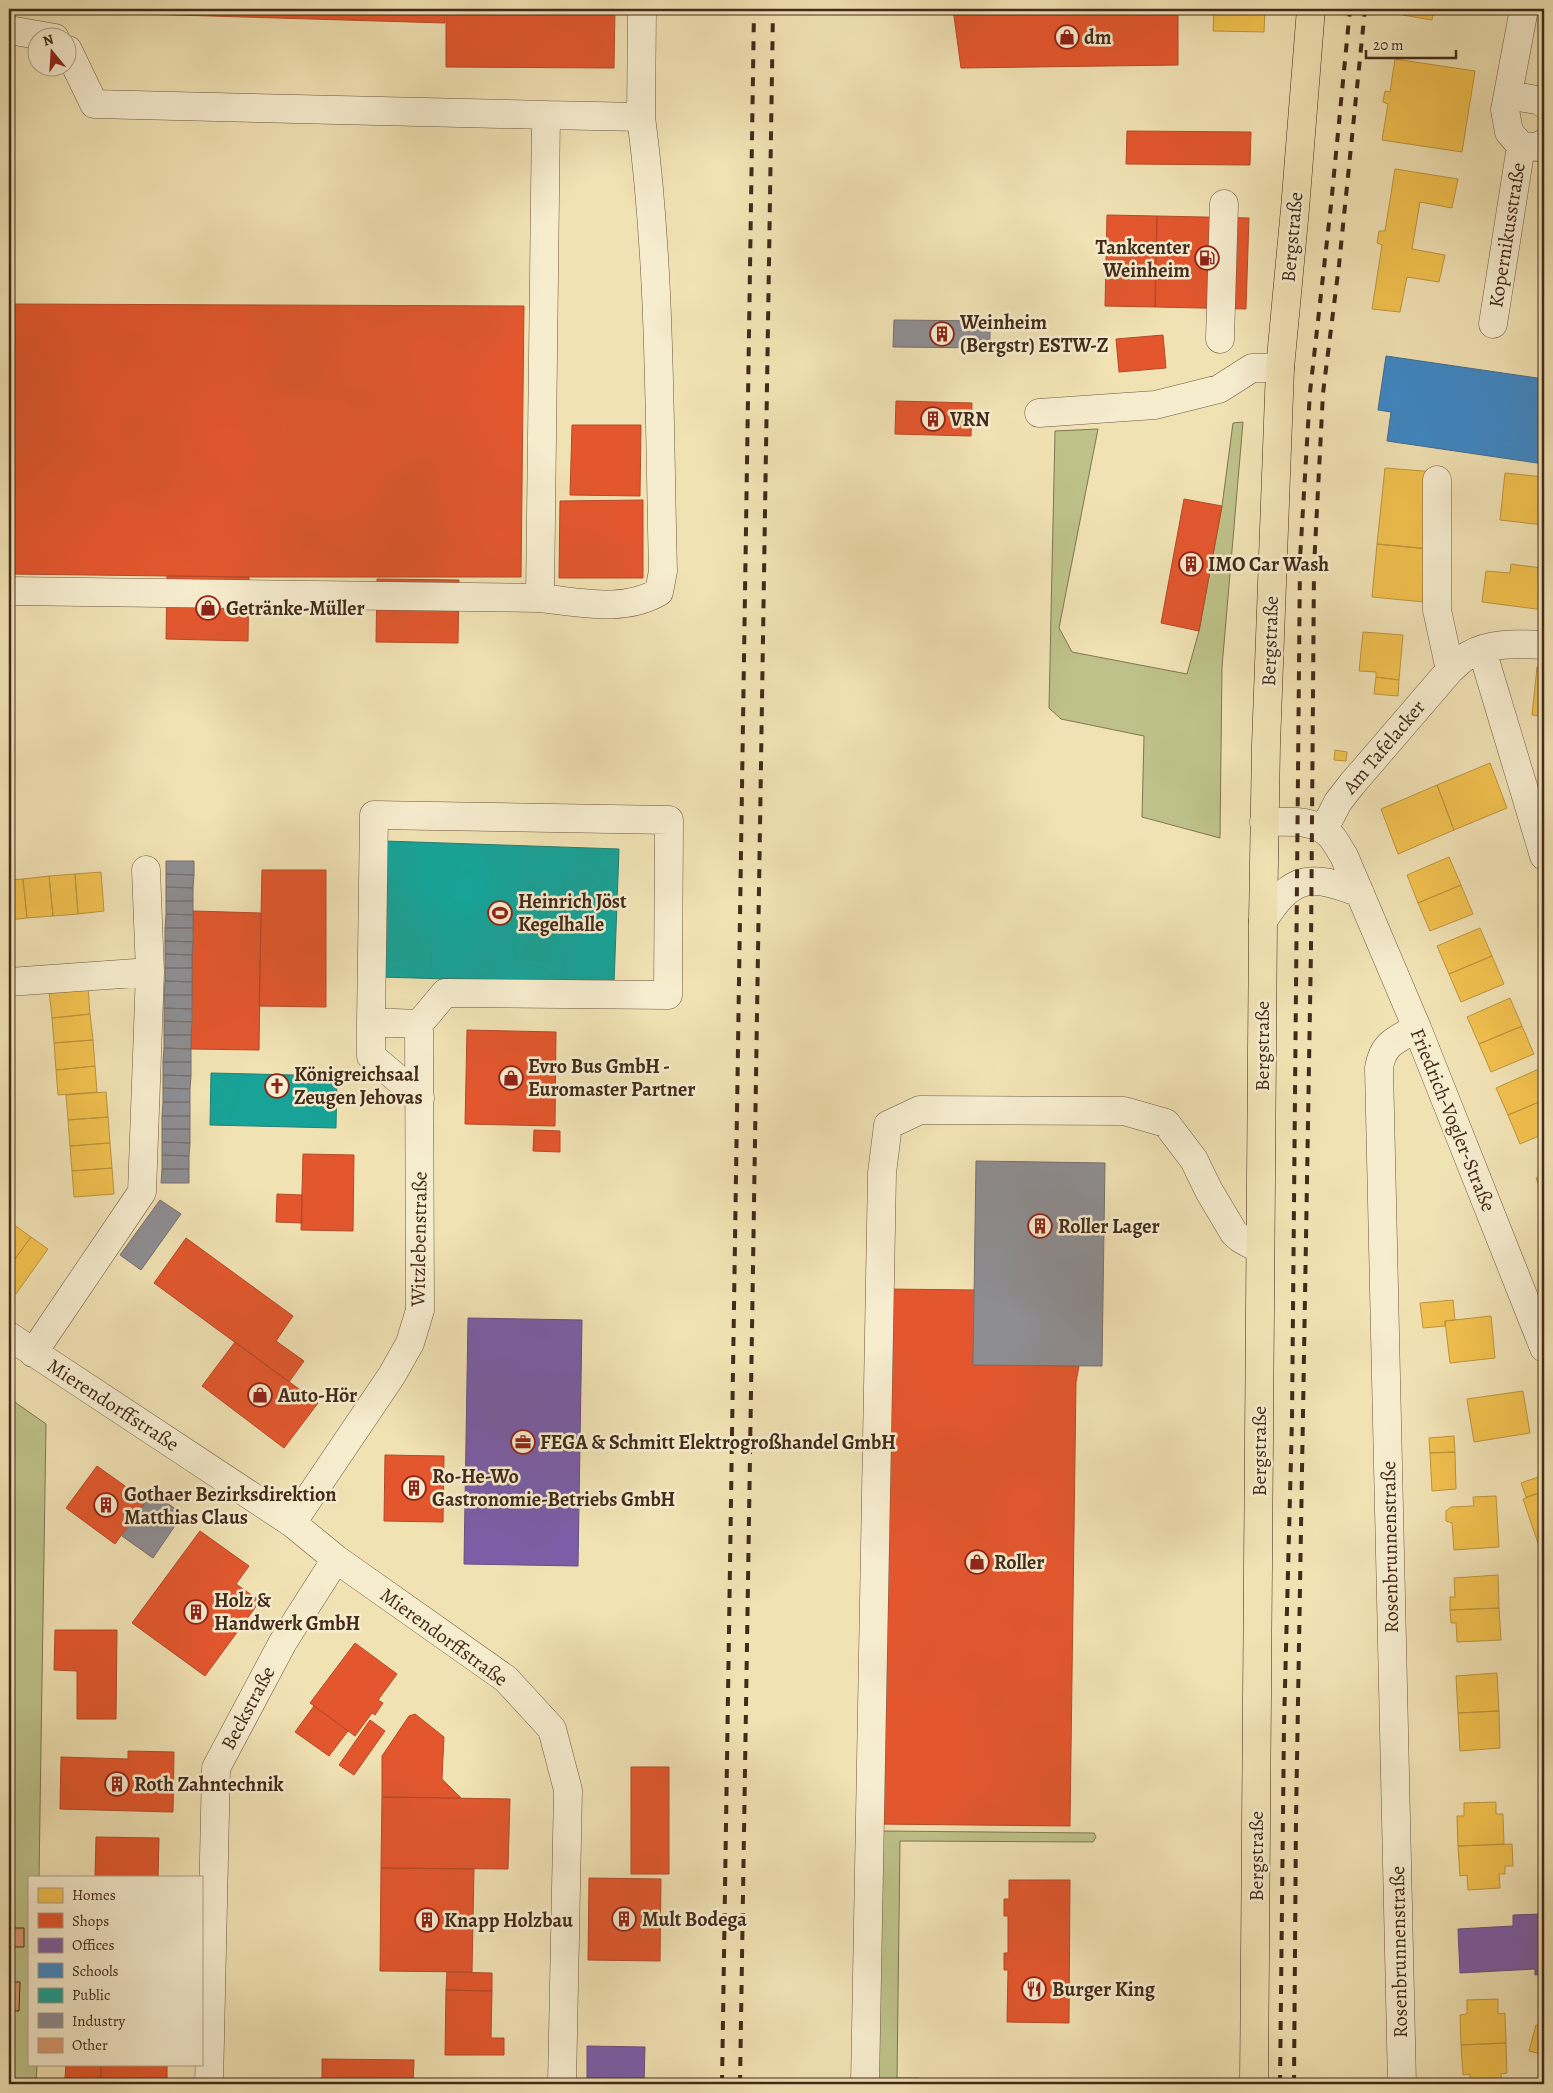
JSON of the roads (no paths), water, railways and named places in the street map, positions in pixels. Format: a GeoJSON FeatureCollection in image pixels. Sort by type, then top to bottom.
{"type":"FeatureCollection","features":[{"type":"Feature","properties":{"kind":"main road","name":"Bergstraße"},"geometry":{"type":"LineString","coordinates":[[1254,2084],[1264,822],[1280,368],[1311,9]]}},
{"type":"Feature","properties":{"kind":"street"},"geometry":{"type":"LineString","coordinates":[[9,591],[540,598],[607,605],[645,600],[659,592],[663,571],[655,254],[650,185],[641,117],[642,9]]}},
{"type":"Feature","properties":{"kind":"street","name":"Kopernikusstraße"},"geometry":{"type":"LineString","coordinates":[[1493,324],[1533,144],[1509,132],[1505,110],[1524,9]]}},
{"type":"Feature","properties":{"kind":"street"},"geometry":{"type":"LineString","coordinates":[[9,30],[28,33]]}},
{"type":"Feature","properties":{"kind":"street"},"geometry":{"type":"LineString","coordinates":[[78,71],[94,104],[641,117]]}},
{"type":"Feature","properties":{"kind":"street"},"geometry":{"type":"LineString","coordinates":[[1508,95],[1542,101],[1544,104]]}},
{"type":"Feature","properties":{"kind":"street"},"geometry":{"type":"LineString","coordinates":[[540,598],[546,116]]}},
{"type":"Feature","properties":{"kind":"street"},"geometry":{"type":"LineString","coordinates":[[1220,339],[1224,204]]}},
{"type":"Feature","properties":{"kind":"street"},"geometry":{"type":"LineString","coordinates":[[1039,413],[1154,405],[1219,389],[1252,368],[1280,368]]}},
{"type":"Feature","properties":{"kind":"street"},"geometry":{"type":"LineString","coordinates":[[1437,480],[1437,610],[1450,670]]}},
{"type":"Feature","properties":{"kind":"street","name":"Am Tafelacker"},"geometry":{"type":"LineString","coordinates":[[1324,829],[1334,808],[1352,784],[1450,670],[1469,654],[1510,644],[1544,645]]}},
{"type":"Feature","properties":{"kind":"street"},"geometry":{"type":"LineString","coordinates":[[1482,650],[1544,856]]}},
{"type":"Feature","properties":{"kind":"street"},"geometry":{"type":"LineString","coordinates":[[371,1022],[419,1024],[445,993],[668,995],[669,820],[374,815],[371,1022],[371,1056],[420,1098]]}},
{"type":"Feature","properties":{"kind":"street"},"geometry":{"type":"LineString","coordinates":[[1264,822],[1312,824],[1324,829]]}},
{"type":"Feature","properties":{"kind":"street","name":"Friedrich-Vogler-Straße"},"geometry":{"type":"LineString","coordinates":[[1324,829],[1332,837],[1344,856],[1360,893],[1417,1028],[1544,1348]]}},
{"type":"Feature","properties":{"kind":"street"},"geometry":{"type":"LineString","coordinates":[[33,1353],[142,1192],[150,972],[146,870]]}},
{"type":"Feature","properties":{"kind":"street"},"geometry":{"type":"LineString","coordinates":[[1263,921],[1282,895],[1289,889],[1305,882],[1327,881],[1360,893]]}},
{"type":"Feature","properties":{"kind":"street"},"geometry":{"type":"LineString","coordinates":[[9,982],[150,972]]}},
{"type":"Feature","properties":{"kind":"street","name":"Witzlebenstraße"},"geometry":{"type":"LineString","coordinates":[[292,1523],[392,1375],[410,1343],[420,1310],[419,1024]]}},
{"type":"Feature","properties":{"kind":"street","name":"Rosenbrunnenstraße"},"geometry":{"type":"LineString","coordinates":[[1402,2084],[1379,1068],[1381,1054],[1390,1043],[1417,1028]]}},
{"type":"Feature","properties":{"kind":"street"},"geometry":{"type":"LineString","coordinates":[[865,2084],[882,1173],[888,1125],[920,1110],[1124,1111],[1166,1123],[1194,1160],[1209,1192],[1234,1232],[1250,1244],[1260,1245]]}},
{"type":"Feature","properties":{"kind":"street","name":"Mierendorffstraße"},"geometry":{"type":"LineString","coordinates":[[9,1336],[292,1523],[336,1559],[506,1679],[552,1729],[568,1790],[562,2084]]}},
{"type":"Feature","properties":{"kind":"street","name":"Beckstraße"},"geometry":{"type":"LineString","coordinates":[[209,2084],[216,1768],[283,1642],[336,1559]]}},
{"type":"Feature","properties":{"kind":"railway"},"geometry":{"type":"LineString","coordinates":[[722,2084],[754,9]]}},
{"type":"Feature","properties":{"kind":"railway"},"geometry":{"type":"LineString","coordinates":[[740,2084],[773,9]]}},
{"type":"Feature","properties":{"kind":"railway"},"geometry":{"type":"LineString","coordinates":[[1280,2084],[1284,1725],[1292,1419],[1300,559],[1310,392],[1350,9]]}},
{"type":"Feature","properties":{"kind":"railway"},"geometry":{"type":"LineString","coordinates":[[1294,2084],[1296,1818],[1311,949],[1314,567],[1323,393],[1339,265],[1365,9]]}},
{"type":"Feature","properties":{"kind":"place","name":"dm"},"geometry":{"type":"Point","coordinates":[1067,37]}},
{"type":"Feature","properties":{"kind":"place","name":"Tankcenter Weinheim"},"geometry":{"type":"Point","coordinates":[1207,258]}},
{"type":"Feature","properties":{"kind":"place","name":"Weinheim (Bergstr) ESTW-Z"},"geometry":{"type":"Point","coordinates":[942,334]}},
{"type":"Feature","properties":{"kind":"place","name":"VRN"},"geometry":{"type":"Point","coordinates":[933,419]}},
{"type":"Feature","properties":{"kind":"place","name":"IMO Car Wash"},"geometry":{"type":"Point","coordinates":[1191,564]}},
{"type":"Feature","properties":{"kind":"place","name":"Getränke-Müller"},"geometry":{"type":"Point","coordinates":[208,608]}},
{"type":"Feature","properties":{"kind":"place","name":"Heinrich Jöst Kegelhalle"},"geometry":{"type":"Point","coordinates":[500,913]}},
{"type":"Feature","properties":{"kind":"place","name":"Evro Bus GmbH - Euromaster Partner"},"geometry":{"type":"Point","coordinates":[511,1078]}},
{"type":"Feature","properties":{"kind":"place","name":"Königreichsaal Zeugen Jehovas"},"geometry":{"type":"Point","coordinates":[277,1086]}},
{"type":"Feature","properties":{"kind":"place","name":"Roller Lager"},"geometry":{"type":"Point","coordinates":[1040,1226]}},
{"type":"Feature","properties":{"kind":"place","name":"Auto-Hör"},"geometry":{"type":"Point","coordinates":[260,1395]}},
{"type":"Feature","properties":{"kind":"place","name":"FEGA & Schmitt Elektrogroßhandel GmbH"},"geometry":{"type":"Point","coordinates":[523,1442]}},
{"type":"Feature","properties":{"kind":"place","name":"Ro-He-Wo Gastronomie-Betriebs GmbH"},"geometry":{"type":"Point","coordinates":[414,1488]}},
{"type":"Feature","properties":{"kind":"place","name":"Gothaer Bezirksdirektion Matthias Claus"},"geometry":{"type":"Point","coordinates":[106,1505]}},
{"type":"Feature","properties":{"kind":"place","name":"Roller"},"geometry":{"type":"Point","coordinates":[977,1562]}},
{"type":"Feature","properties":{"kind":"place","name":"Holz & Handwerk GmbH"},"geometry":{"type":"Point","coordinates":[196,1612]}},
{"type":"Feature","properties":{"kind":"place","name":"Roth Zahntechnik"},"geometry":{"type":"Point","coordinates":[117,1784]}},
{"type":"Feature","properties":{"kind":"place","name":"Mult Bodega"},"geometry":{"type":"Point","coordinates":[624,1919]}},
{"type":"Feature","properties":{"kind":"place","name":"Knapp Holzbau"},"geometry":{"type":"Point","coordinates":[427,1920]}},
{"type":"Feature","properties":{"kind":"place","name":"Burger King"},"geometry":{"type":"Point","coordinates":[1034,1989]}}]}
